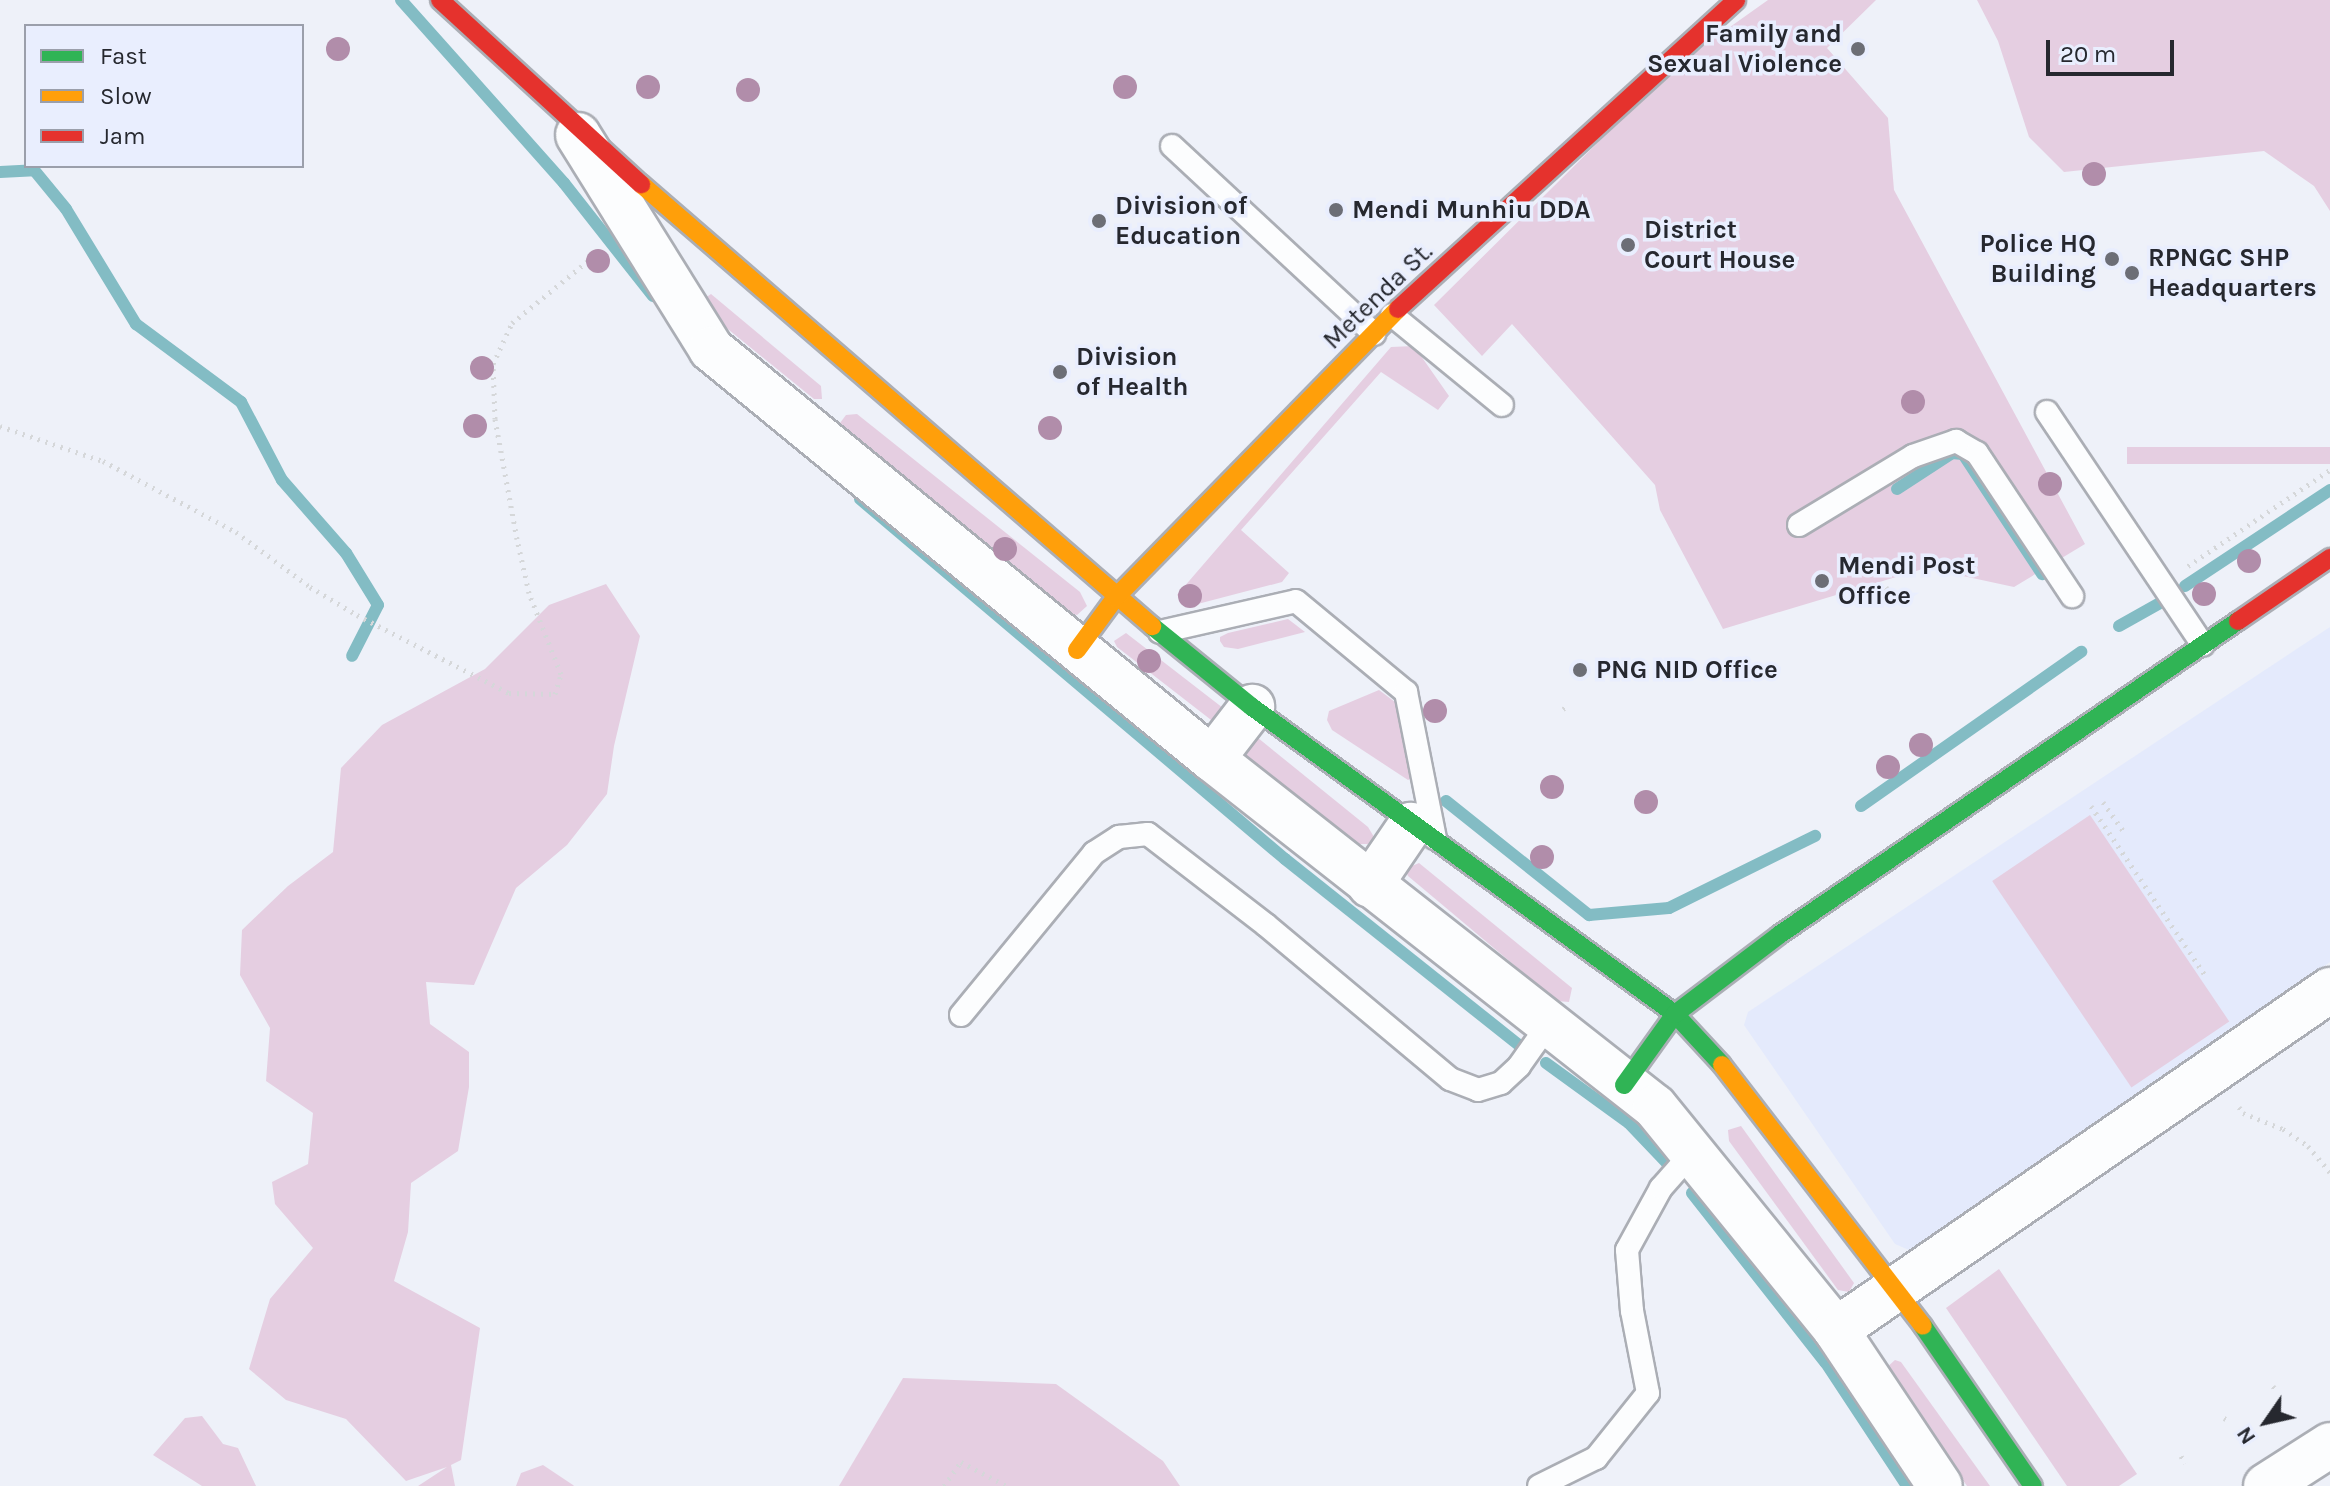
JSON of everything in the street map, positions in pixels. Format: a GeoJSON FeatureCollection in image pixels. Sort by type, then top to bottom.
{"type":"FeatureCollection","features":[{"type":"Feature","properties":{"kind":"street"},"geometry":{"type":"LineString","coordinates":[[440,0],[571,123],[1116,597],[1252,707],[1675,1014],[1703,1041],[1897,1287],[2033,1486]]}},
{"type":"Feature","properties":{"kind":"street","name":"Metenda St."},"geometry":{"type":"LineString","coordinates":[[1077,650],[1116,597],[1392,315],[1736,0]]}},
{"type":"Feature","properties":{"kind":"street"},"geometry":{"type":"LineString","coordinates":[[571,123],[711,349],[1212,759],[1655,1107],[1836,1330],[1940,1486]]}},
{"type":"Feature","properties":{"kind":"street"},"geometry":{"type":"LineString","coordinates":[[1624,1085],[1675,1014],[1816,909],[2330,558]]}},
{"type":"Feature","properties":{"kind":"street"},"geometry":{"type":"LineString","coordinates":[[1212,759],[1252,707]]}},
{"type":"Feature","properties":{"kind":"street"},"geometry":{"type":"LineString","coordinates":[[1370,885],[1423,834]]}},
{"type":"Feature","properties":{"kind":"street"},"geometry":{"type":"LineString","coordinates":[[1836,1330],[2330,990]]}},
{"type":"Feature","properties":{"kind":"street"},"geometry":{"type":"LineString","coordinates":[[2266,1486],[2330,1445]]}},
{"type":"Feature","properties":{"kind":"lane"},"geometry":{"type":"LineString","coordinates":[[1172,146],[1374,334]]}},
{"type":"Feature","properties":{"kind":"lane"},"geometry":{"type":"LineString","coordinates":[[1392,315],[1502,405]]}},
{"type":"Feature","properties":{"kind":"lane"},"geometry":{"type":"LineString","coordinates":[[2047,412],[2203,645]]}},
{"type":"Feature","properties":{"kind":"lane"},"geometry":{"type":"LineString","coordinates":[[1799,525],[1913,456],[1956,441],[1977,453],[2072,596]]}},
{"type":"Feature","properties":{"kind":"lane"},"geometry":{"type":"LineString","coordinates":[[1160,632],[1296,601],[1406,692],[1423,834]]}},
{"type":"Feature","properties":{"kind":"lane"},"geometry":{"type":"LineString","coordinates":[[961,1015],[1094,853],[1119,837],[1148,834],[1266,925],[1450,1079],[1478,1090],[1501,1083],[1519,1066],[1548,1025]]}},
{"type":"Feature","properties":{"kind":"lane"},"geometry":{"type":"LineString","coordinates":[[1539,1486],[1596,1458],[1648,1393],[1632,1311],[1627,1250],[1661,1188],[1692,1153]]}},
{"type":"Feature","properties":{"kind":"path"},"geometry":{"type":"LineString","coordinates":[[0,426],[103,461],[236,532],[357,615],[509,693],[555,694],[561,674],[529,593],[517,539],[495,419],[493,364],[512,323],[634,224]]}},
{"type":"Feature","properties":{"kind":"path"},"geometry":{"type":"LineString","coordinates":[[2182,570],[2330,470]]}},
{"type":"Feature","properties":{"kind":"path"},"geometry":{"type":"LineString","coordinates":[[1886,587],[1891,594]]}},
{"type":"Feature","properties":{"kind":"path"},"geometry":{"type":"LineString","coordinates":[[2103,802],[2124,832]]}},
{"type":"Feature","properties":{"kind":"path"},"geometry":{"type":"LineString","coordinates":[[2091,806],[2205,975]]}},
{"type":"Feature","properties":{"kind":"path"},"geometry":{"type":"LineString","coordinates":[[2212,1071],[2243,1113],[2283,1129],[2308,1146],[2330,1172]]}},
{"type":"Feature","properties":{"kind":"path"},"geometry":{"type":"LineString","coordinates":[[2181,1456],[2185,1463]]}},
{"type":"Feature","properties":{"kind":"path"},"geometry":{"type":"LineString","coordinates":[[944,1486],[961,1462],[1007,1486]]}},
{"type":"Feature","properties":{"kind":"shaded area"},"geometry":{"type":"Polygon","coordinates":[[[1768,0],[1876,0],[1827,48],[1888,118],[1894,190],[2085,544],[2014,587],[1926,568],[1723,629],[1660,510],[1655,485],[1512,324],[1482,356],[1434,305],[1675,66],[1768,0]]]}},
{"type":"Feature","properties":{"kind":"shaded area"},"geometry":{"type":"Polygon","coordinates":[[[1977,0],[2330,0],[2330,211],[2314,186],[2264,151],[2064,172],[2029,137],[1998,41],[1977,0]]]}},
{"type":"Feature","properties":{"kind":"shaded area"},"geometry":{"type":"Polygon","coordinates":[[[711,294],[821,386],[822,399],[814,399],[702,308],[702,300],[711,294]]]}},
{"type":"Feature","properties":{"kind":"shaded area"},"geometry":{"type":"Polygon","coordinates":[[[1414,346],[1449,396],[1438,410],[1381,372],[1241,530],[1289,573],[1282,582],[1190,606],[1177,595],[1391,347],[1414,346]]]}},
{"type":"Feature","properties":{"kind":"shaded area"},"geometry":{"type":"Polygon","coordinates":[[[857,414],[1080,592],[1087,606],[1077,615],[1065,612],[845,430],[840,423],[846,415],[857,414]]]}},
{"type":"Feature","properties":{"kind":"shaded area"},"geometry":{"type":"Polygon","coordinates":[[[2127,447],[2330,447],[2330,464],[2127,464],[2127,447]]]}},
{"type":"Feature","properties":{"kind":"shaded area"},"geometry":{"type":"Polygon","coordinates":[[[606,584],[640,636],[614,746],[607,794],[567,845],[516,888],[474,985],[426,982],[430,1024],[469,1052],[469,1087],[458,1151],[411,1183],[408,1232],[394,1281],[480,1328],[461,1460],[451,1465],[455,1486],[418,1486],[447,1467],[406,1481],[346,1419],[286,1400],[249,1369],[270,1299],[313,1248],[275,1204],[272,1182],[308,1164],[313,1113],[266,1081],[270,1028],[240,975],[242,930],[288,886],[333,852],[341,768],[382,725],[485,669],[549,605],[606,584]]]}},
{"type":"Feature","properties":{"kind":"shaded area"},"geometry":{"type":"Polygon","coordinates":[[[1288,619],[1305,632],[1238,649],[1224,647],[1220,641],[1220,637],[1228,633],[1288,619]]]}},
{"type":"Feature","properties":{"kind":"shaded area"},"geometry":{"type":"Polygon","coordinates":[[[2330,627],[2330,962],[1909,1250],[1895,1244],[1744,1025],[1748,1012],[2330,627]]]}},
{"type":"Feature","properties":{"kind":"shaded area"},"geometry":{"type":"Polygon","coordinates":[[[1126,633],[1223,708],[1227,717],[1215,723],[1117,647],[1114,641],[1126,633]]]}},
{"type":"Feature","properties":{"kind":"shaded area"},"geometry":{"type":"Polygon","coordinates":[[[1379,690],[1399,705],[1414,777],[1408,780],[1332,730],[1327,720],[1329,711],[1379,690]]]}},
{"type":"Feature","properties":{"kind":"shaded area"},"geometry":{"type":"Polygon","coordinates":[[[1258,738],[1368,827],[1374,837],[1368,844],[1359,844],[1246,757],[1242,750],[1258,738]]]}},
{"type":"Feature","properties":{"kind":"shaded area"},"geometry":{"type":"Polygon","coordinates":[[[2090,815],[2229,1021],[2131,1087],[1992,881],[2090,815]]]}},
{"type":"Feature","properties":{"kind":"shaded area"},"geometry":{"type":"Polygon","coordinates":[[[1419,863],[1572,988],[1569,1002],[1557,1001],[1408,876],[1405,869],[1419,863]]]}},
{"type":"Feature","properties":{"kind":"shaded area"},"geometry":{"type":"Polygon","coordinates":[[[1741,1126],[1854,1283],[1849,1292],[1838,1290],[1729,1141],[1728,1130],[1741,1126]]]}},
{"type":"Feature","properties":{"kind":"shaded area"},"geometry":{"type":"Polygon","coordinates":[[[1999,1269],[2137,1474],[2119,1486],[2067,1486],[1946,1308],[1999,1269]]]}},
{"type":"Feature","properties":{"kind":"shaded area"},"geometry":{"type":"Polygon","coordinates":[[[1895,1360],[1901,1362],[1990,1486],[1967,1486],[1885,1369],[1895,1360]]]}},
{"type":"Feature","properties":{"kind":"shaded area"},"geometry":{"type":"Polygon","coordinates":[[[903,1378],[1056,1384],[1163,1461],[1180,1486],[839,1486],[903,1378]]]}},
{"type":"Feature","properties":{"kind":"shaded area"},"geometry":{"type":"Polygon","coordinates":[[[202,1416],[223,1444],[238,1448],[256,1486],[202,1486],[153,1455],[185,1418],[202,1416]]]}},
{"type":"Feature","properties":{"kind":"shaded area"},"geometry":{"type":"Polygon","coordinates":[[[543,1465],[574,1486],[516,1486],[521,1473],[543,1465]]]}},
{"type":"Feature","properties":{"kind":"waterway"},"geometry":{"type":"LineString","coordinates":[[401,0],[564,183],[653,296]]}},
{"type":"Feature","properties":{"kind":"waterway"},"geometry":{"type":"LineString","coordinates":[[0,172],[34,170],[66,209],[136,324],[241,402],[282,480],[346,553],[378,605],[352,656]]}},
{"type":"Feature","properties":{"kind":"waterway"},"geometry":{"type":"LineString","coordinates":[[1897,489],[1952,453],[1963,454],[2042,574]]}},
{"type":"Feature","properties":{"kind":"waterway"},"geometry":{"type":"LineString","coordinates":[[2185,586],[2330,490]]}},
{"type":"Feature","properties":{"kind":"waterway"},"geometry":{"type":"LineString","coordinates":[[860,499],[1285,859],[1519,1045]]}},
{"type":"Feature","properties":{"kind":"waterway"},"geometry":{"type":"LineString","coordinates":[[2119,626],[2158,604]]}},
{"type":"Feature","properties":{"kind":"waterway"},"geometry":{"type":"LineString","coordinates":[[1861,806],[2081,652]]}},
{"type":"Feature","properties":{"kind":"waterway"},"geometry":{"type":"LineString","coordinates":[[1446,801],[1589,915],[1669,908],[1815,836]]}},
{"type":"Feature","properties":{"kind":"waterway"},"geometry":{"type":"LineString","coordinates":[[1546,1063],[1629,1123],[1667,1163]]}},
{"type":"Feature","properties":{"kind":"waterway"},"geometry":{"type":"LineString","coordinates":[[1692,1193],[1826,1363],[1907,1486]]}},
{"type":"Feature","properties":{"kind":"traffic: fast"},"geometry":{"type":"LineString","coordinates":[[1624,1085],[1675,1014],[1779,935],[2238,621]]}},
{"type":"Feature","properties":{"kind":"traffic: fast"},"geometry":{"type":"LineString","coordinates":[[1152,626],[1252,707],[1675,1014],[1722,1065]]}},
{"type":"Feature","properties":{"kind":"traffic: fast"},"geometry":{"type":"LineString","coordinates":[[1923,1326],[2033,1486]]}},
{"type":"Feature","properties":{"kind":"traffic: slow"},"geometry":{"type":"LineString","coordinates":[[641,184],[1152,626]]}},
{"type":"Feature","properties":{"kind":"traffic: slow"},"geometry":{"type":"LineString","coordinates":[[1077,650],[1116,597],[1398,309]]}},
{"type":"Feature","properties":{"kind":"traffic: slow"},"geometry":{"type":"LineString","coordinates":[[1722,1065],[1923,1326]]}},
{"type":"Feature","properties":{"kind":"traffic: jam"},"geometry":{"type":"LineString","coordinates":[[440,0],[641,184]]}},
{"type":"Feature","properties":{"kind":"traffic: jam"},"geometry":{"type":"LineString","coordinates":[[1398,309],[1736,0]]}},
{"type":"Feature","properties":{"kind":"traffic: jam"},"geometry":{"type":"LineString","coordinates":[[2238,621],[2330,558]]}},
{"type":"Feature","properties":{"kind":"place","name":"Family and Sexual Violence"},"geometry":{"type":"Point","coordinates":[1858,49]}},
{"type":"Feature","properties":{"kind":"place","name":"Mendi Munhiu DDA"},"geometry":{"type":"Point","coordinates":[1336,210]}},
{"type":"Feature","properties":{"kind":"place","name":"Division of Education"},"geometry":{"type":"Point","coordinates":[1099,221]}},
{"type":"Feature","properties":{"kind":"place","name":"District Court House"},"geometry":{"type":"Point","coordinates":[1628,245]}},
{"type":"Feature","properties":{"kind":"place","name":"Police HQ Building"},"geometry":{"type":"Point","coordinates":[2112,259]}},
{"type":"Feature","properties":{"kind":"place","name":"RPNGC SHP Headquarters"},"geometry":{"type":"Point","coordinates":[2132,273]}},
{"type":"Feature","properties":{"kind":"place","name":"Division of Health"},"geometry":{"type":"Point","coordinates":[1060,372]}},
{"type":"Feature","properties":{"kind":"place","name":"Mendi Post Office"},"geometry":{"type":"Point","coordinates":[1822,581]}},
{"type":"Feature","properties":{"kind":"place","name":"PNG NID Office"},"geometry":{"type":"Point","coordinates":[1580,670]}}]}
